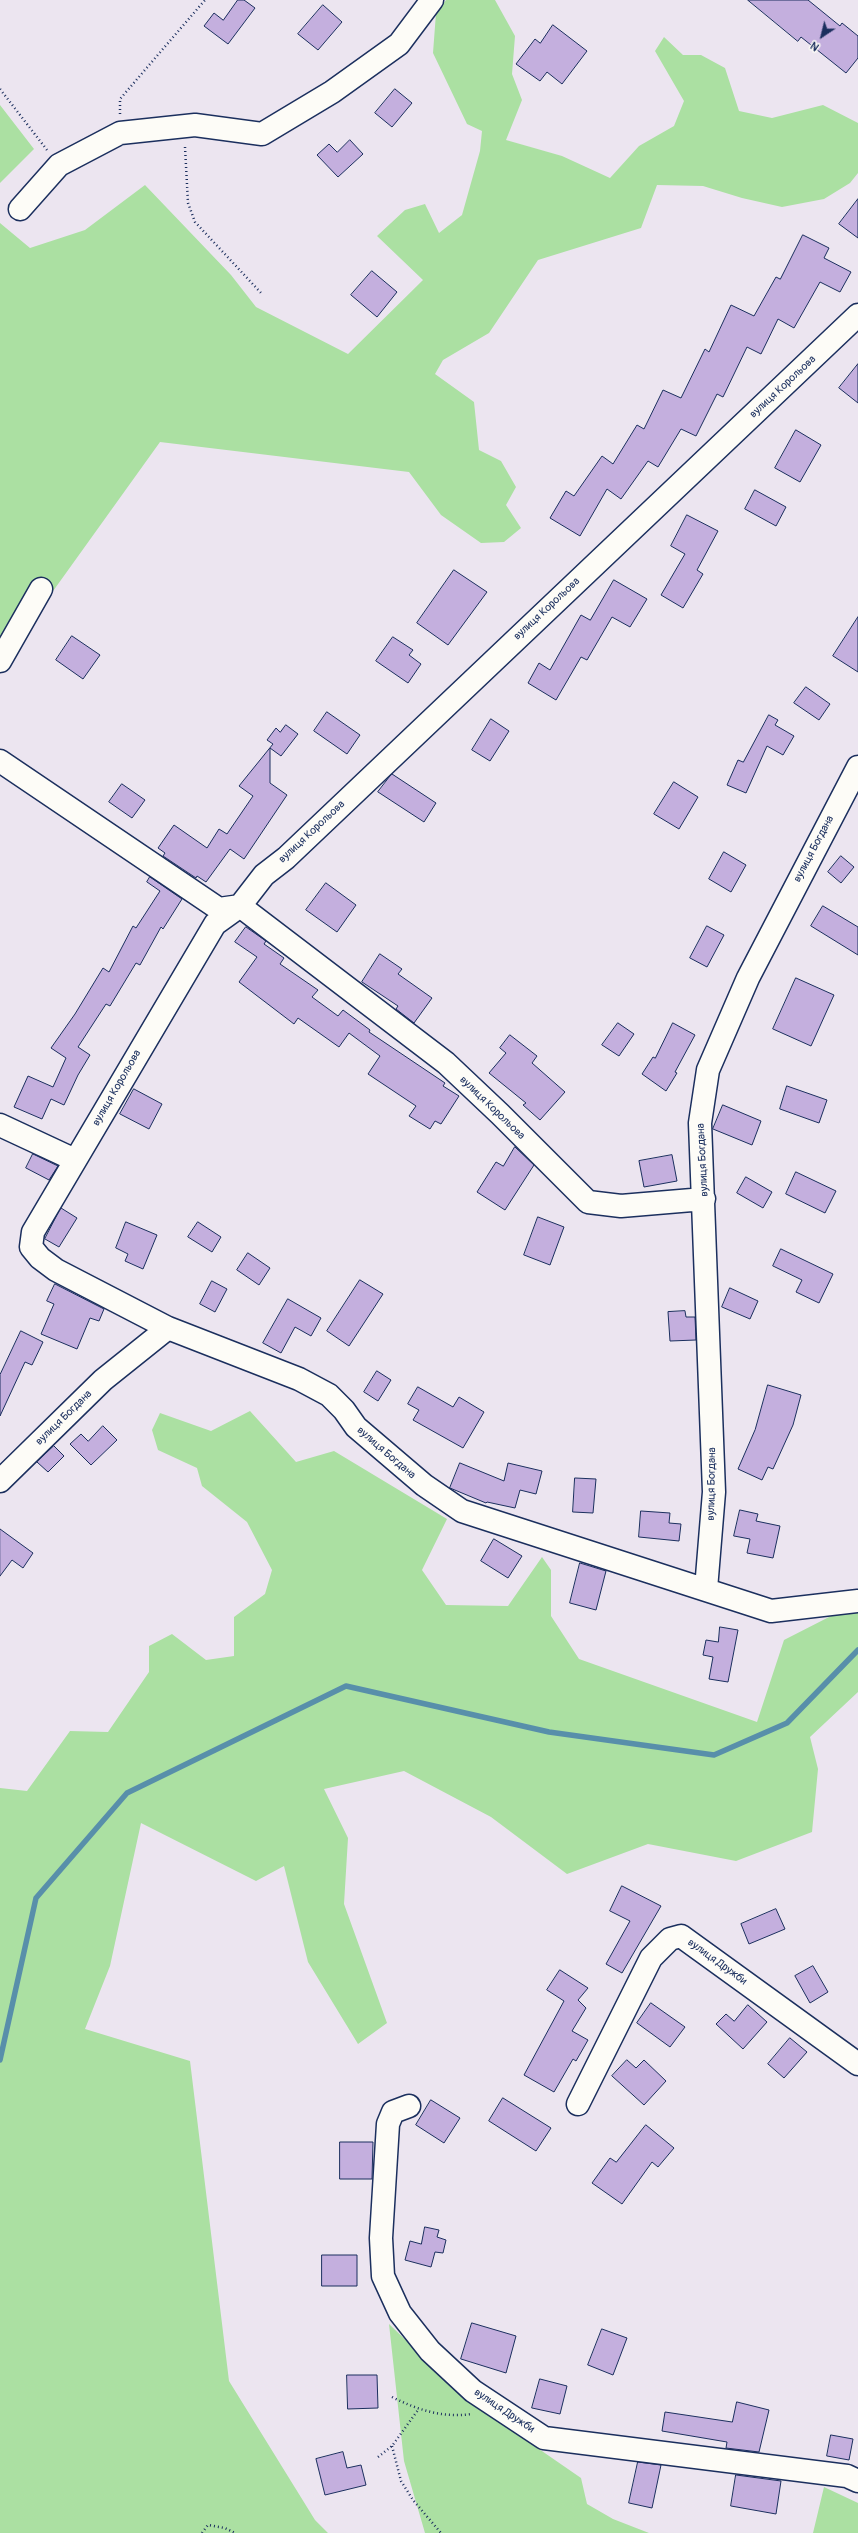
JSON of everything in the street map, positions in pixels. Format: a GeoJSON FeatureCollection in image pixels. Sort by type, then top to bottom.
{"type":"FeatureCollection","features":[{"type":"Feature","properties":{"kind":"street"},"geometry":{"type":"LineString","coordinates":[[20,209],[59,165],[120,133],[196,125],[262,134],[332,92],[400,44],[432,0]]}},
{"type":"Feature","properties":{"kind":"street","name":"вулиця Корольова"},"geometry":{"type":"LineString","coordinates":[[42,1218],[200,946],[215,924],[240,906],[264,875],[286,858],[858,316]]}},
{"type":"Feature","properties":{"kind":"street"},"geometry":{"type":"LineString","coordinates":[[0,661],[41,589]]}},
{"type":"Feature","properties":{"kind":"street"},"geometry":{"type":"LineString","coordinates":[[0,762],[219,909],[240,906]]}},
{"type":"Feature","properties":{"kind":"street","name":"вулиця Богдана"},"geometry":{"type":"LineString","coordinates":[[706,1589],[714,1492],[700,1123],[708,1070],[748,978],[858,767]]}},
{"type":"Feature","properties":{"kind":"street","name":"вулиця Корольова"},"geometry":{"type":"LineString","coordinates":[[240,906],[446,1064],[500,1114],[588,1202],[621,1206],[704,1199]]}},
{"type":"Feature","properties":{"kind":"street"},"geometry":{"type":"LineString","coordinates":[[0,1125],[75,1160]]}},
{"type":"Feature","properties":{"kind":"street","name":"вулиця Богдана"},"geometry":{"type":"LineString","coordinates":[[42,1218],[33,1232],[31,1247],[40,1258],[56,1270],[168,1328],[300,1379],[329,1395],[344,1410],[356,1427],[424,1485],[462,1511],[771,1611],[858,1601]]}},
{"type":"Feature","properties":{"kind":"street","name":"вулиця Богдана"},"geometry":{"type":"LineString","coordinates":[[0,1481],[103,1380],[168,1328]]}},
{"type":"Feature","properties":{"kind":"street","name":"вулиця Дружби"},"geometry":{"type":"LineString","coordinates":[[578,2104],[651,1958],[670,1939],[681,1936],[858,2064]]}},
{"type":"Feature","properties":{"kind":"street","name":"вулиця Дружби"},"geometry":{"type":"LineString","coordinates":[[409,2106],[393,2112],[388,2124],[381,2238],[383,2276],[400,2313],[430,2351],[473,2391],[544,2438],[847,2476],[858,2481]]}},
{"type":"Feature","properties":{"kind":"path"},"geometry":{"type":"LineString","coordinates":[[120,133],[120,99],[205,0]]}},
{"type":"Feature","properties":{"kind":"path"},"geometry":{"type":"LineString","coordinates":[[0,89],[59,165]]}},
{"type":"Feature","properties":{"kind":"path"},"geometry":{"type":"LineString","coordinates":[[196,125],[184,149],[188,203],[195,222],[262,294]]}},
{"type":"Feature","properties":{"kind":"path"},"geometry":{"type":"LineString","coordinates":[[392,2397],[418,2410],[446,2415],[471,2415],[494,2405]]}},
{"type":"Feature","properties":{"kind":"path"},"geometry":{"type":"LineString","coordinates":[[378,2457],[392,2446],[418,2410]]}},
{"type":"Feature","properties":{"kind":"path"},"geometry":{"type":"LineString","coordinates":[[392,2446],[401,2481],[413,2500],[441,2533]]}},
{"type":"Feature","properties":{"kind":"path"},"geometry":{"type":"LineString","coordinates":[[202,2533],[208,2525],[225,2528],[235,2533]]}},
{"type":"Feature","properties":{"kind":"green space"},"geometry":{"type":"Polygon","coordinates":[[[446,0],[495,0],[515,36],[512,74],[522,100],[506,140],[562,156],[610,178],[639,146],[674,126],[684,101],[655,51],[664,37],[683,55],[701,55],[725,68],[739,111],[772,118],[823,105],[858,123],[858,173],[850,183],[824,199],[782,207],[742,198],[703,186],[657,185],[641,228],[538,260],[489,333],[443,360],[435,374],[474,402],[479,450],[501,461],[516,487],[506,505],[521,528],[504,542],[481,543],[441,515],[409,472],[160,442],[0,665],[0,223],[30,248],[85,230],[145,185],[231,275],[256,307],[348,354],[423,280],[377,236],[405,210],[425,204],[439,233],[462,215],[480,151],[482,131],[467,124],[433,53],[436,13],[446,0]]]}},
{"type":"Feature","properties":{"kind":"green space"},"geometry":{"type":"Polygon","coordinates":[[[0,105],[34,149],[0,183],[0,105]]]}},
{"type":"Feature","properties":{"kind":"green space"},"geometry":{"type":"Polygon","coordinates":[[[250,1411],[296,1462],[334,1451],[447,1519],[422,1570],[446,1605],[508,1606],[542,1557],[551,1570],[551,1616],[579,1659],[757,1722],[784,1640],[831,1616],[858,1611],[858,1692],[810,1737],[818,1769],[812,1832],[736,1861],[648,1844],[567,1874],[491,1817],[404,1771],[324,1789],[348,1838],[344,1904],[387,2023],[358,2044],[308,1962],[284,1866],[256,1881],[141,1823],[110,1966],[85,2029],[190,2061],[229,2381],[315,2520],[328,2533],[0,2533],[0,1788],[27,1791],[70,1731],[108,1732],[149,1672],[149,1646],[172,1634],[206,1660],[234,1656],[234,1617],[265,1594],[272,1570],[247,1522],[202,1486],[197,1468],[158,1450],[152,1430],[160,1413],[211,1431],[250,1411]]]}},
{"type":"Feature","properties":{"kind":"green space"},"geometry":{"type":"Polygon","coordinates":[[[389,2324],[468,2400],[581,2478],[587,2504],[613,2519],[649,2533],[425,2533],[404,2461],[389,2324]]]}},
{"type":"Feature","properties":{"kind":"green space"},"geometry":{"type":"Polygon","coordinates":[[[824,2487],[858,2503],[858,2533],[813,2533],[824,2487]]]}},
{"type":"Feature","properties":{"kind":"building"},"geometry":{"type":"Polygon","coordinates":[[[238,0],[244,0],[255,8],[228,44],[204,26],[214,13],[223,20],[238,0]]]}},
{"type":"Feature","properties":{"kind":"building"},"geometry":{"type":"Polygon","coordinates":[[[748,0],[808,0],[840,26],[842,23],[858,36],[858,58],[846,73],[801,37],[798,41],[748,0]]]}},
{"type":"Feature","properties":{"kind":"building"},"geometry":{"type":"Polygon","coordinates":[[[323,5],[342,22],[318,50],[298,34],[323,5]]]}},
{"type":"Feature","properties":{"kind":"building"},"geometry":{"type":"Polygon","coordinates":[[[553,25],[587,51],[562,84],[547,72],[540,81],[516,64],[535,39],[540,43],[553,25]]]}},
{"type":"Feature","properties":{"kind":"building"},"geometry":{"type":"Polygon","coordinates":[[[395,89],[412,103],[392,127],[375,113],[395,89]]]}},
{"type":"Feature","properties":{"kind":"building"},"geometry":{"type":"Polygon","coordinates":[[[350,140],[363,154],[338,177],[317,155],[329,144],[337,152],[350,140]]]}},
{"type":"Feature","properties":{"kind":"building"},"geometry":{"type":"Polygon","coordinates":[[[858,199],[858,238],[839,224],[858,199]]]}},
{"type":"Feature","properties":{"kind":"building"},"geometry":{"type":"Polygon","coordinates":[[[803,235],[829,248],[824,258],[851,272],[840,292],[820,282],[794,328],[778,319],[761,354],[747,347],[723,397],[717,394],[696,436],[681,429],[658,467],[648,461],[621,499],[607,489],[580,536],[550,518],[566,491],[574,496],[602,456],[613,464],[637,425],[644,429],[663,390],[681,398],[705,349],[709,352],[731,305],[754,316],[776,277],[780,279],[803,235]]]}},
{"type":"Feature","properties":{"kind":"building"},"geometry":{"type":"Polygon","coordinates":[[[372,271],[397,292],[377,317],[351,295],[372,271]]]}},
{"type":"Feature","properties":{"kind":"building"},"geometry":{"type":"Polygon","coordinates":[[[858,364],[858,403],[839,388],[858,364]]]}},
{"type":"Feature","properties":{"kind":"building"},"geometry":{"type":"Polygon","coordinates":[[[796,430],[821,445],[800,482],[775,468],[796,430]]]}},
{"type":"Feature","properties":{"kind":"building"},"geometry":{"type":"Polygon","coordinates":[[[755,490],[786,507],[776,526],[745,509],[755,490]]]}},
{"type":"Feature","properties":{"kind":"building"},"geometry":{"type":"Polygon","coordinates":[[[687,515],[718,531],[697,570],[703,574],[683,608],[661,595],[685,554],[671,546],[687,515]]]}},
{"type":"Feature","properties":{"kind":"building"},"geometry":{"type":"Polygon","coordinates":[[[454,570],[487,592],[448,645],[417,623],[454,570]]]}},
{"type":"Feature","properties":{"kind":"building"},"geometry":{"type":"Polygon","coordinates":[[[614,580],[647,599],[630,627],[612,617],[587,660],[581,657],[556,700],[528,683],[539,663],[550,670],[581,615],[590,620],[614,580]]]}},
{"type":"Feature","properties":{"kind":"building"},"geometry":{"type":"Polygon","coordinates":[[[858,617],[858,672],[833,656],[858,617]]]}},
{"type":"Feature","properties":{"kind":"building"},"geometry":{"type":"Polygon","coordinates":[[[72,636],[100,655],[83,679],[56,660],[72,636]]]}},
{"type":"Feature","properties":{"kind":"building"},"geometry":{"type":"Polygon","coordinates":[[[393,637],[413,650],[409,655],[421,664],[408,683],[376,661],[393,637]]]}},
{"type":"Feature","properties":{"kind":"building"},"geometry":{"type":"Polygon","coordinates":[[[806,687],[830,704],[819,720],[794,703],[806,687]]]}},
{"type":"Feature","properties":{"kind":"building"},"geometry":{"type":"Polygon","coordinates":[[[327,712],[360,735],[347,754],[314,731],[327,712]]]}},
{"type":"Feature","properties":{"kind":"building"},"geometry":{"type":"Polygon","coordinates":[[[769,715],[778,720],[775,725],[794,736],[783,755],[767,746],[746,793],[727,785],[738,760],[743,762],[769,715]]]}},
{"type":"Feature","properties":{"kind":"building"},"geometry":{"type":"Polygon","coordinates":[[[491,719],[509,731],[490,761],[472,750],[491,719]]]}},
{"type":"Feature","properties":{"kind":"building"},"geometry":{"type":"Polygon","coordinates":[[[286,725],[298,734],[281,756],[270,748],[270,783],[287,795],[244,859],[230,849],[206,882],[197,876],[196,878],[163,856],[165,853],[158,848],[174,825],[207,848],[219,829],[227,834],[253,796],[239,786],[273,744],[267,740],[276,728],[280,732],[286,725]]]}},
{"type":"Feature","properties":{"kind":"building"},"geometry":{"type":"Polygon","coordinates":[[[392,774],[436,803],[424,822],[378,792],[392,774]]]}},
{"type":"Feature","properties":{"kind":"building"},"geometry":{"type":"Polygon","coordinates":[[[674,782],[698,797],[679,829],[654,814],[674,782]]]}},
{"type":"Feature","properties":{"kind":"building"},"geometry":{"type":"Polygon","coordinates":[[[122,784],[145,800],[132,818],[109,802],[122,784]]]}},
{"type":"Feature","properties":{"kind":"building"},"geometry":{"type":"Polygon","coordinates":[[[724,852],[746,865],[731,892],[709,879],[724,852]]]}},
{"type":"Feature","properties":{"kind":"building"},"geometry":{"type":"Polygon","coordinates":[[[841,856],[854,867],[841,883],[828,872],[841,856]]]}},
{"type":"Feature","properties":{"kind":"building"},"geometry":{"type":"Polygon","coordinates":[[[150,877],[182,899],[163,929],[161,927],[140,965],[136,963],[110,1006],[106,1004],[78,1047],[90,1055],[78,1075],[64,1105],[51,1099],[42,1119],[14,1107],[28,1076],[53,1087],[66,1058],[51,1048],[75,1014],[103,968],[109,972],[133,926],[136,928],[160,891],[147,882],[150,877]]]}},
{"type":"Feature","properties":{"kind":"building"},"geometry":{"type":"Polygon","coordinates":[[[326,883],[356,905],[337,932],[306,910],[326,883]]]}},
{"type":"Feature","properties":{"kind":"building"},"geometry":{"type":"Polygon","coordinates":[[[823,906],[858,927],[858,955],[811,926],[823,906]]]}},
{"type":"Feature","properties":{"kind":"building"},"geometry":{"type":"Polygon","coordinates":[[[707,926],[724,935],[707,967],[690,958],[707,926]]]}},
{"type":"Feature","properties":{"kind":"building"},"geometry":{"type":"Polygon","coordinates":[[[246,927],[266,941],[264,944],[284,958],[280,964],[318,990],[312,997],[338,1016],[343,1010],[370,1030],[369,1032],[445,1083],[443,1086],[459,1096],[441,1124],[435,1121],[430,1129],[409,1116],[416,1106],[368,1074],[380,1056],[349,1033],[339,1047],[298,1018],[294,1024],[239,982],[257,957],[235,942],[246,927]]]}},
{"type":"Feature","properties":{"kind":"building"},"geometry":{"type":"Polygon","coordinates":[[[380,954],[402,969],[398,974],[432,998],[414,1023],[396,1009],[398,1006],[362,982],[380,954]]]}},
{"type":"Feature","properties":{"kind":"building"},"geometry":{"type":"Polygon","coordinates":[[[796,978],[834,995],[811,1046],[773,1029],[796,978]]]}},
{"type":"Feature","properties":{"kind":"building"},"geometry":{"type":"Polygon","coordinates":[[[618,1023],[634,1034],[619,1056],[602,1045],[618,1023]]]}},
{"type":"Feature","properties":{"kind":"building"},"geometry":{"type":"Polygon","coordinates":[[[673,1023],[695,1035],[675,1072],[677,1073],[666,1091],[642,1074],[653,1057],[655,1058],[673,1023]]]}},
{"type":"Feature","properties":{"kind":"building"},"geometry":{"type":"Polygon","coordinates":[[[510,1035],[537,1056],[532,1063],[565,1092],[540,1120],[523,1105],[526,1103],[489,1073],[506,1053],[500,1048],[510,1035]]]}},
{"type":"Feature","properties":{"kind":"building"},"geometry":{"type":"Polygon","coordinates":[[[787,1086],[827,1100],[819,1123],[780,1109],[787,1086]]]}},
{"type":"Feature","properties":{"kind":"building"},"geometry":{"type":"Polygon","coordinates":[[[134,1089],[162,1104],[149,1129],[120,1114],[134,1089]]]}},
{"type":"Feature","properties":{"kind":"building"},"geometry":{"type":"Polygon","coordinates":[[[723,1105],[761,1121],[752,1145],[713,1129],[723,1105]]]}},
{"type":"Feature","properties":{"kind":"building"},"geometry":{"type":"Polygon","coordinates":[[[515,1147],[534,1165],[505,1210],[477,1192],[496,1162],[503,1166],[515,1147]]]}},
{"type":"Feature","properties":{"kind":"building"},"geometry":{"type":"Polygon","coordinates":[[[33,1154],[58,1166],[49,1180],[26,1168],[33,1154]]]}},
{"type":"Feature","properties":{"kind":"building"},"geometry":{"type":"Polygon","coordinates":[[[672,1155],[677,1181],[644,1187],[639,1161],[672,1155]]]}},
{"type":"Feature","properties":{"kind":"building"},"geometry":{"type":"Polygon","coordinates":[[[796,1172],[836,1191],[825,1213],[786,1194],[796,1172]]]}},
{"type":"Feature","properties":{"kind":"building"},"geometry":{"type":"Polygon","coordinates":[[[746,1177],[772,1192],[763,1208],[737,1193],[746,1177]]]}},
{"type":"Feature","properties":{"kind":"building"},"geometry":{"type":"Polygon","coordinates":[[[61,1208],[77,1218],[59,1247],[45,1239],[61,1208]]]}},
{"type":"Feature","properties":{"kind":"building"},"geometry":{"type":"Polygon","coordinates":[[[538,1217],[564,1227],[550,1265],[524,1255],[538,1217]]]}},
{"type":"Feature","properties":{"kind":"building"},"geometry":{"type":"Polygon","coordinates":[[[126,1222],[157,1235],[143,1269],[125,1261],[128,1254],[116,1248],[126,1222]]]}},
{"type":"Feature","properties":{"kind":"building"},"geometry":{"type":"Polygon","coordinates":[[[198,1222],[221,1237],[212,1252],[188,1237],[198,1222]]]}},
{"type":"Feature","properties":{"kind":"building"},"geometry":{"type":"Polygon","coordinates":[[[781,1249],[833,1274],[819,1303],[796,1292],[802,1280],[773,1266],[781,1249]]]}},
{"type":"Feature","properties":{"kind":"building"},"geometry":{"type":"Polygon","coordinates":[[[248,1253],[270,1268],[259,1285],[237,1270],[248,1253]]]}},
{"type":"Feature","properties":{"kind":"building"},"geometry":{"type":"Polygon","coordinates":[[[360,1280],[383,1294],[349,1346],[327,1331],[360,1280]]]}},
{"type":"Feature","properties":{"kind":"building"},"geometry":{"type":"Polygon","coordinates":[[[212,1281],[227,1289],[215,1312],[200,1304],[212,1281]]]}},
{"type":"Feature","properties":{"kind":"building"},"geometry":{"type":"Polygon","coordinates":[[[55,1284],[104,1309],[99,1321],[90,1318],[77,1349],[41,1334],[54,1304],[47,1301],[55,1284]]]}},
{"type":"Feature","properties":{"kind":"building"},"geometry":{"type":"Polygon","coordinates":[[[730,1288],[758,1301],[750,1319],[722,1307],[730,1288]]]}},
{"type":"Feature","properties":{"kind":"building"},"geometry":{"type":"Polygon","coordinates":[[[288,1299],[321,1318],[311,1336],[295,1327],[281,1353],[263,1343],[288,1299]]]}},
{"type":"Feature","properties":{"kind":"building"},"geometry":{"type":"Polygon","coordinates":[[[685,1311],[686,1317],[695,1317],[696,1340],[670,1341],[668,1312],[685,1311]]]}},
{"type":"Feature","properties":{"kind":"building"},"geometry":{"type":"Polygon","coordinates":[[[21,1331],[43,1342],[32,1365],[25,1362],[0,1416],[0,1375],[21,1331]]]}},
{"type":"Feature","properties":{"kind":"building"},"geometry":{"type":"Polygon","coordinates":[[[377,1371],[391,1380],[378,1401],[364,1392],[377,1371]]]}},
{"type":"Feature","properties":{"kind":"building"},"geometry":{"type":"Polygon","coordinates":[[[768,1385],[801,1395],[793,1425],[773,1469],[768,1467],[762,1480],[738,1469],[755,1430],[768,1385]]]}},
{"type":"Feature","properties":{"kind":"building"},"geometry":{"type":"Polygon","coordinates":[[[418,1387],[453,1407],[459,1397],[484,1412],[463,1448],[413,1420],[419,1410],[408,1404],[418,1387]]]}},
{"type":"Feature","properties":{"kind":"building"},"geometry":{"type":"Polygon","coordinates":[[[103,1426],[117,1440],[91,1465],[70,1444],[81,1434],[88,1441],[103,1426]]]}},
{"type":"Feature","properties":{"kind":"building"},"geometry":{"type":"Polygon","coordinates":[[[54,1446],[64,1456],[48,1472],[37,1462],[54,1446]]]}},
{"type":"Feature","properties":{"kind":"building"},"geometry":{"type":"Polygon","coordinates":[[[460,1463],[504,1481],[508,1463],[542,1471],[536,1494],[520,1490],[515,1508],[486,1503],[450,1488],[460,1463]]]}},
{"type":"Feature","properties":{"kind":"building"},"geometry":{"type":"Polygon","coordinates":[[[575,1478],[596,1479],[593,1513],[573,1512],[575,1478]]]}},
{"type":"Feature","properties":{"kind":"building"},"geometry":{"type":"Polygon","coordinates":[[[740,1510],[758,1514],[756,1521],[780,1526],[773,1558],[747,1553],[750,1539],[734,1536],[740,1510]]]}},
{"type":"Feature","properties":{"kind":"building"},"geometry":{"type":"Polygon","coordinates":[[[641,1511],[670,1513],[669,1523],[681,1524],[679,1541],[639,1537],[641,1511]]]}},
{"type":"Feature","properties":{"kind":"building"},"geometry":{"type":"Polygon","coordinates":[[[0,1529],[33,1553],[23,1568],[12,1560],[0,1576],[0,1529]]]}},
{"type":"Feature","properties":{"kind":"building"},"geometry":{"type":"Polygon","coordinates":[[[494,1539],[522,1556],[508,1578],[481,1561],[494,1539]]]}},
{"type":"Feature","properties":{"kind":"building"},"geometry":{"type":"Polygon","coordinates":[[[580,1563],[606,1571],[596,1610],[570,1603],[580,1563]]]}},
{"type":"Feature","properties":{"kind":"building"},"geometry":{"type":"Polygon","coordinates":[[[720,1627],[738,1630],[728,1682],[709,1679],[713,1657],[703,1655],[706,1640],[718,1642],[720,1627]]]}},
{"type":"Feature","properties":{"kind":"building"},"geometry":{"type":"Polygon","coordinates":[[[622,1886],[661,1906],[622,1973],[606,1964],[630,1921],[610,1911],[622,1886]]]}},
{"type":"Feature","properties":{"kind":"building"},"geometry":{"type":"Polygon","coordinates":[[[776,1909],[785,1929],[749,1944],[741,1924],[776,1909]]]}},
{"type":"Feature","properties":{"kind":"building"},"geometry":{"type":"Polygon","coordinates":[[[813,1966],[828,1992],[810,2003],[795,1976],[813,1966]]]}},
{"type":"Feature","properties":{"kind":"building"},"geometry":{"type":"Polygon","coordinates":[[[560,1970],[588,1988],[578,2000],[586,2008],[572,2031],[588,2040],[576,2061],[573,2059],[554,2092],[524,2075],[564,2001],[547,1990],[560,1970]]]}},
{"type":"Feature","properties":{"kind":"building"},"geometry":{"type":"Polygon","coordinates":[[[651,2003],[685,2027],[670,2047],[637,2023],[651,2003]]]}},
{"type":"Feature","properties":{"kind":"building"},"geometry":{"type":"Polygon","coordinates":[[[748,2005],[767,2022],[743,2049],[716,2024],[726,2014],[734,2021],[748,2005]]]}},
{"type":"Feature","properties":{"kind":"building"},"geometry":{"type":"Polygon","coordinates":[[[790,2038],[807,2052],[784,2078],[768,2064],[790,2038]]]}},
{"type":"Feature","properties":{"kind":"building"},"geometry":{"type":"Polygon","coordinates":[[[627,2060],[636,2068],[644,2060],[666,2081],[644,2105],[612,2076],[627,2060]]]}},
{"type":"Feature","properties":{"kind":"building"},"geometry":{"type":"Polygon","coordinates":[[[503,2098],[551,2128],[536,2151],[489,2121],[503,2098]]]}},
{"type":"Feature","properties":{"kind":"building"},"geometry":{"type":"Polygon","coordinates":[[[431,2100],[460,2118],[444,2143],[416,2125],[431,2100]]]}},
{"type":"Feature","properties":{"kind":"building"},"geometry":{"type":"Polygon","coordinates":[[[646,2125],[674,2148],[658,2167],[652,2162],[622,2204],[592,2183],[610,2158],[616,2162],[646,2125]]]}},
{"type":"Feature","properties":{"kind":"building"},"geometry":{"type":"Polygon","coordinates":[[[340,2142],[373,2142],[372,2179],[340,2179],[340,2142]]]}},
{"type":"Feature","properties":{"kind":"building"},"geometry":{"type":"Polygon","coordinates":[[[425,2227],[439,2230],[437,2237],[446,2240],[443,2253],[435,2252],[431,2267],[405,2260],[410,2241],[421,2244],[425,2227]]]}},
{"type":"Feature","properties":{"kind":"building"},"geometry":{"type":"Polygon","coordinates":[[[322,2255],[357,2255],[357,2286],[322,2286],[322,2255]]]}},
{"type":"Feature","properties":{"kind":"building"},"geometry":{"type":"Polygon","coordinates":[[[472,2323],[516,2336],[506,2373],[461,2359],[472,2323]]]}},
{"type":"Feature","properties":{"kind":"building"},"geometry":{"type":"Polygon","coordinates":[[[602,2329],[627,2338],[613,2375],[588,2365],[602,2329]]]}},
{"type":"Feature","properties":{"kind":"building"},"geometry":{"type":"Polygon","coordinates":[[[347,2375],[377,2375],[378,2408],[348,2409],[347,2375]]]}},
{"type":"Feature","properties":{"kind":"building"},"geometry":{"type":"Polygon","coordinates":[[[540,2379],[567,2386],[560,2414],[532,2408],[540,2379]]]}},
{"type":"Feature","properties":{"kind":"building"},"geometry":{"type":"Polygon","coordinates":[[[737,2402],[769,2410],[759,2452],[726,2448],[727,2442],[662,2431],[665,2412],[732,2422],[737,2402]]]}},
{"type":"Feature","properties":{"kind":"building"},"geometry":{"type":"Polygon","coordinates":[[[831,2435],[853,2439],[849,2460],[827,2456],[831,2435]]]}},
{"type":"Feature","properties":{"kind":"building"},"geometry":{"type":"Polygon","coordinates":[[[343,2452],[347,2468],[361,2465],[366,2485],[325,2495],[316,2459],[343,2452]]]}},
{"type":"Feature","properties":{"kind":"building"},"geometry":{"type":"Polygon","coordinates":[[[638,2462],[661,2465],[652,2508],[629,2503],[638,2462]]]}},
{"type":"Feature","properties":{"kind":"building"},"geometry":{"type":"Polygon","coordinates":[[[736,2475],[781,2481],[776,2514],[731,2506],[736,2475]]]}},
{"type":"Feature","properties":{"kind":"waterway"},"geometry":{"type":"LineString","coordinates":[[0,2060],[36,1898],[127,1793],[346,1686],[549,1732],[714,1755],[787,1723],[858,1650]]}}]}
